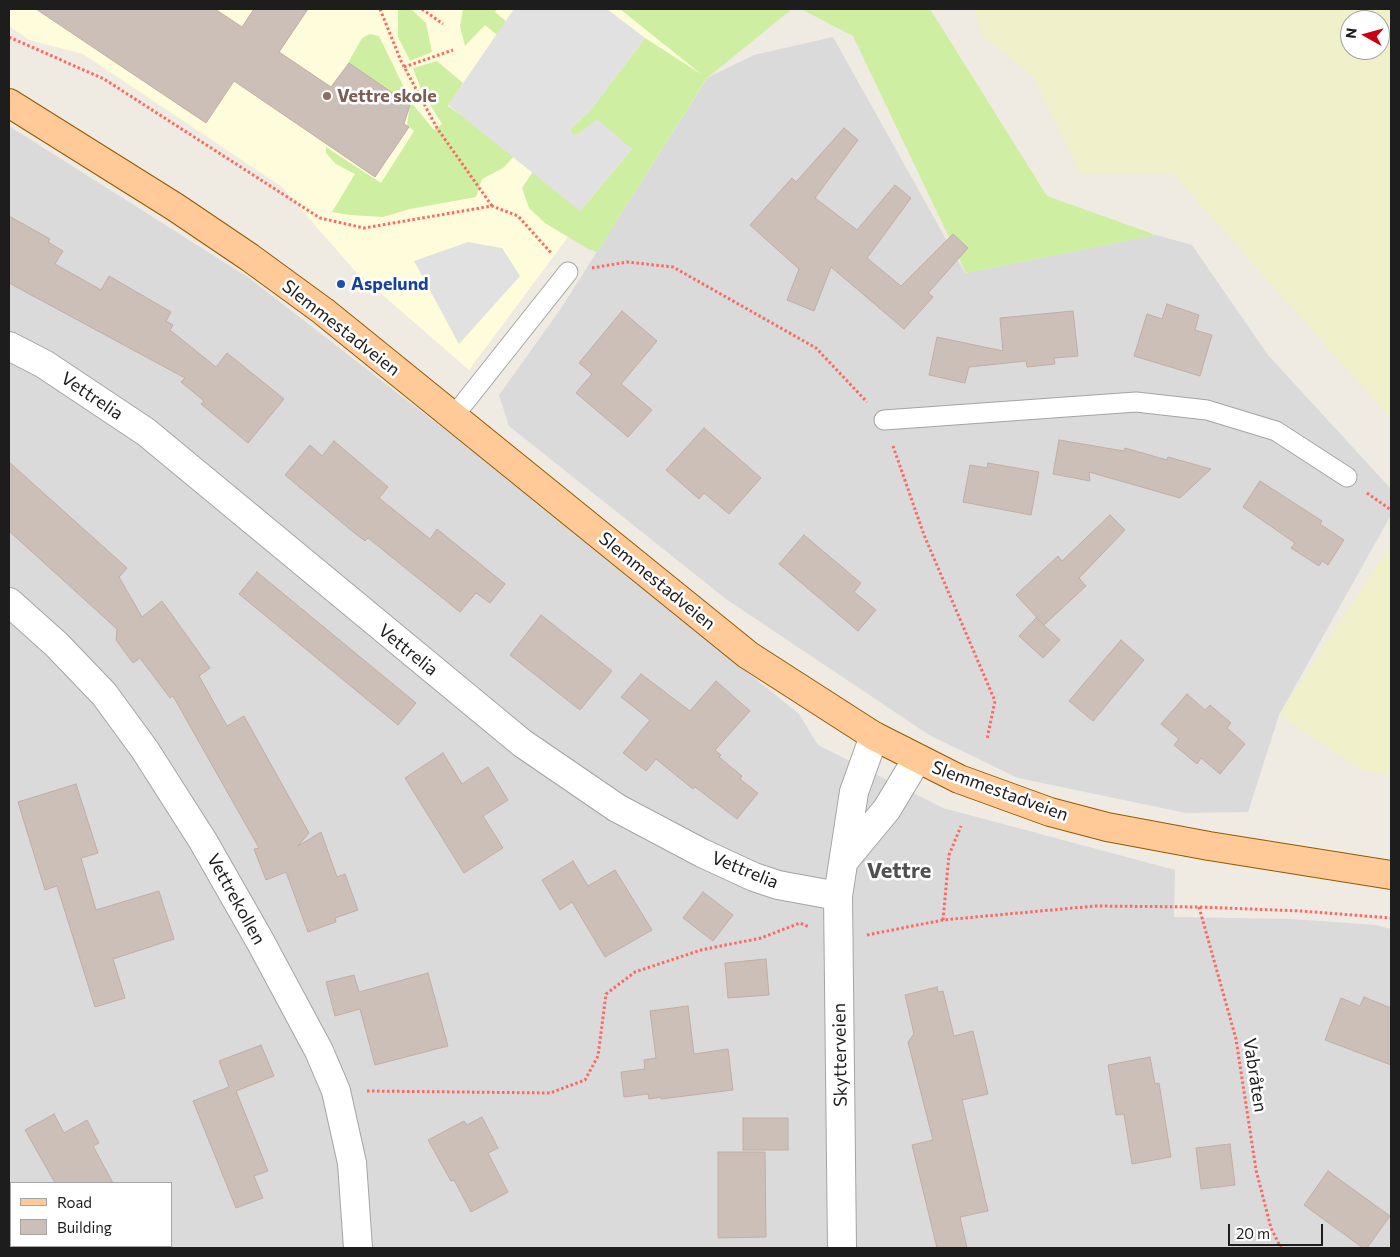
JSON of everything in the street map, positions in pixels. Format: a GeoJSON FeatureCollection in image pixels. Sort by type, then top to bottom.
{"type":"FeatureCollection","features":[{"type":"Feature","properties":{"kind":"main road","name":"Slemmestadveien"},"geometry":{"type":"LineString","coordinates":[[9,103],[175,207],[249,257],[322,312],[748,655],[874,736],[960,779],[1050,812],[1107,827],[1391,875]]}},
{"type":"Feature","properties":{"kind":"street","name":"Vettrelia"},"geometry":{"type":"LineString","coordinates":[[9,346],[44,364],[146,432],[522,743],[616,808],[754,877],[778,885],[838,896]]}},
{"type":"Feature","properties":{"kind":"street","name":"Vettrekollen"},"geometry":{"type":"LineString","coordinates":[[9,602],[57,645],[104,694],[145,750],[203,841],[246,915],[319,1051],[336,1090],[352,1163],[358,1248]]}},
{"type":"Feature","properties":{"kind":"street","name":"Skytterveien"},"geometry":{"type":"LineString","coordinates":[[842,1248],[838,896],[854,792],[874,736]]}},
{"type":"Feature","properties":{"kind":"street","name":"Skytterveien"},"geometry":{"type":"LineString","coordinates":[[844,863],[887,809],[917,759]]}},
{"type":"Feature","properties":{"kind":"lane"},"geometry":{"type":"LineString","coordinates":[[453,417],[568,272]]}},
{"type":"Feature","properties":{"kind":"lane"},"geometry":{"type":"LineString","coordinates":[[884,420],[1136,402],[1206,410],[1276,431],[1347,477]]}},
{"type":"Feature","properties":{"kind":"path"},"geometry":{"type":"LineString","coordinates":[[380,9],[404,67],[438,128],[492,206]]}},
{"type":"Feature","properties":{"kind":"path"},"geometry":{"type":"LineString","coordinates":[[422,9],[443,24]]}},
{"type":"Feature","properties":{"kind":"path"},"geometry":{"type":"LineString","coordinates":[[9,37],[104,78],[320,218],[364,228],[492,206],[518,216],[568,272],[627,262],[673,267],[816,348],[884,420],[924,535],[995,702],[987,739]]}},
{"type":"Feature","properties":{"kind":"path"},"geometry":{"type":"LineString","coordinates":[[404,67],[453,50]]}},
{"type":"Feature","properties":{"kind":"path"},"geometry":{"type":"LineString","coordinates":[[943,920],[949,855],[961,826]]}},
{"type":"Feature","properties":{"kind":"path"},"geometry":{"type":"LineString","coordinates":[[336,1090],[550,1093],[585,1080],[598,1056],[606,994],[635,972],[701,950],[761,938],[800,923],[838,940],[943,920],[1095,906],[1199,907],[1371,915],[1391,918]]}},
{"type":"Feature","properties":{"kind":"path","name":"Vabråten"},"geometry":{"type":"LineString","coordinates":[[1199,907],[1236,1039],[1256,1170],[1272,1228],[1281,1248]]}},
{"type":"Feature","properties":{"kind":"shaded area"},"geometry":{"type":"Polygon","coordinates":[[[9,9],[764,9],[707,78],[600,246],[568,237],[469,370],[354,270],[282,187],[83,54],[29,40],[9,26],[9,9]]]}},
{"type":"Feature","properties":{"kind":"shaded area"},"geometry":{"type":"Polygon","coordinates":[[[514,9],[607,9],[645,38],[589,112],[570,129],[572,135],[578,134],[597,119],[632,149],[580,211],[448,105],[514,9]]]}},
{"type":"Feature","properties":{"kind":"shaded area"},"geometry":{"type":"Polygon","coordinates":[[[833,37],[965,273],[1156,235],[1192,245],[1268,355],[1391,489],[1391,515],[1279,715],[1248,812],[1186,813],[1018,778],[929,735],[726,599],[509,426],[499,395],[560,310],[707,78],[754,55],[833,37]]]}},
{"type":"Feature","properties":{"kind":"shaded area"},"geometry":{"type":"Polygon","coordinates":[[[9,126],[249,278],[497,470],[799,714],[818,745],[943,808],[1175,870],[1174,917],[1292,919],[1376,925],[1391,929],[1391,1248],[9,1248],[9,126]]]}},
{"type":"Feature","properties":{"kind":"shaded area"},"geometry":{"type":"Polygon","coordinates":[[[468,242],[502,248],[520,276],[459,344],[414,261],[468,242]]]}},
{"type":"Feature","properties":{"kind":"green space"},"geometry":{"type":"Polygon","coordinates":[[[398,9],[411,9],[426,23],[432,52],[410,61],[398,37],[398,9]]]}},
{"type":"Feature","properties":{"kind":"green space"},"geometry":{"type":"Polygon","coordinates":[[[463,9],[497,9],[495,12],[566,71],[554,82],[485,25],[465,46],[460,26],[463,9]]]}},
{"type":"Feature","properties":{"kind":"green space"},"geometry":{"type":"Polygon","coordinates":[[[620,9],[792,9],[707,78],[597,252],[588,249],[545,223],[529,208],[522,188],[540,161],[580,211],[632,149],[572,135],[570,129],[589,112],[645,38],[701,74],[620,9]]]}},
{"type":"Feature","properties":{"kind":"green space"},"geometry":{"type":"Polygon","coordinates":[[[801,9],[930,9],[1047,196],[1156,235],[966,273],[853,36],[801,9]]]}},
{"type":"Feature","properties":{"kind":"green space"},"geometry":{"type":"Polygon","coordinates":[[[974,9],[1391,9],[1391,419],[1173,174],[1081,174],[1033,76],[984,38],[974,9]]]}},
{"type":"Feature","properties":{"kind":"green space"},"geometry":{"type":"Polygon","coordinates":[[[370,34],[379,36],[411,102],[434,130],[442,124],[421,90],[413,68],[437,61],[463,83],[448,106],[516,154],[503,168],[482,179],[476,197],[410,209],[383,217],[332,212],[355,174],[336,164],[326,153],[326,147],[381,183],[414,131],[407,125],[410,105],[348,63],[362,38],[370,34]]]}},
{"type":"Feature","properties":{"kind":"green space"},"geometry":{"type":"Polygon","coordinates":[[[1391,544],[1391,775],[1362,771],[1279,715],[1391,544]]]}},
{"type":"Feature","properties":{"kind":"building","name":"Vettre skole"},"geometry":{"type":"Polygon","coordinates":[[[36,9],[215,9],[242,27],[254,9],[308,9],[279,52],[331,87],[349,63],[410,105],[404,124],[409,127],[375,177],[234,81],[206,123],[36,9]]]}},
{"type":"Feature","properties":{"kind":"building"},"geometry":{"type":"Polygon","coordinates":[[[844,128],[858,140],[815,198],[857,230],[895,185],[911,198],[867,258],[901,286],[953,234],[968,248],[928,293],[933,297],[904,329],[831,267],[814,311],[787,300],[799,269],[750,225],[792,178],[796,182],[844,128]]]}},
{"type":"Feature","properties":{"kind":"building"},"geometry":{"type":"Polygon","coordinates":[[[9,216],[50,239],[48,242],[63,251],[55,264],[101,290],[109,276],[171,312],[166,321],[173,325],[170,330],[216,367],[227,353],[284,399],[248,443],[201,404],[204,401],[181,382],[185,378],[9,283],[9,216]]]}},
{"type":"Feature","properties":{"kind":"building"},"geometry":{"type":"Polygon","coordinates":[[[1167,304],[1199,315],[1195,330],[1212,335],[1200,376],[1134,356],[1147,314],[1162,319],[1167,304]]]}},
{"type":"Feature","properties":{"kind":"building"},"geometry":{"type":"Polygon","coordinates":[[[622,311],[657,341],[621,384],[652,410],[628,437],[576,393],[592,374],[579,363],[622,311]]]}},
{"type":"Feature","properties":{"kind":"building"},"geometry":{"type":"Polygon","coordinates":[[[1073,311],[1078,356],[1054,358],[1055,364],[1027,367],[1026,361],[969,367],[965,383],[929,375],[937,337],[1003,351],[1000,318],[1073,311]]]}},
{"type":"Feature","properties":{"kind":"building"},"geometry":{"type":"Polygon","coordinates":[[[704,428],[761,478],[729,514],[704,493],[699,499],[666,470],[704,428]]]}},
{"type":"Feature","properties":{"kind":"building"},"geometry":{"type":"Polygon","coordinates":[[[1059,440],[1124,451],[1125,448],[1167,460],[1168,457],[1211,469],[1180,498],[1089,472],[1090,481],[1053,474],[1059,440]]]}},
{"type":"Feature","properties":{"kind":"building"},"geometry":{"type":"Polygon","coordinates":[[[334,441],[388,487],[379,498],[430,539],[437,529],[505,584],[490,603],[476,593],[460,612],[368,538],[365,541],[352,531],[285,475],[310,445],[322,456],[334,441]]]}},
{"type":"Feature","properties":{"kind":"building"},"geometry":{"type":"Polygon","coordinates":[[[9,462],[127,568],[119,577],[142,617],[162,601],[210,668],[199,676],[227,726],[244,716],[309,833],[298,846],[321,832],[337,877],[345,874],[358,910],[335,918],[336,922],[308,932],[286,872],[266,880],[254,849],[259,848],[173,696],[170,698],[140,658],[133,663],[116,640],[117,629],[9,531],[9,462]]]}},
{"type":"Feature","properties":{"kind":"building"},"geometry":{"type":"Polygon","coordinates":[[[988,463],[1039,472],[1031,515],[963,502],[970,465],[987,468],[988,463]]]}},
{"type":"Feature","properties":{"kind":"building"},"geometry":{"type":"Polygon","coordinates":[[[1260,481],[1322,521],[1320,524],[1344,540],[1328,565],[1322,561],[1319,566],[1291,548],[1295,543],[1243,507],[1260,481]]]}},
{"type":"Feature","properties":{"kind":"building"},"geometry":{"type":"Polygon","coordinates":[[[1110,515],[1125,530],[1079,578],[1086,586],[1044,625],[1016,595],[1058,556],[1062,561],[1110,515]]]}},
{"type":"Feature","properties":{"kind":"building"},"geometry":{"type":"Polygon","coordinates":[[[804,535],[861,583],[854,592],[876,610],[858,631],[779,564],[804,535]]]}},
{"type":"Feature","properties":{"kind":"building"},"geometry":{"type":"Polygon","coordinates":[[[257,572],[416,703],[398,725],[239,594],[257,572]]]}},
{"type":"Feature","properties":{"kind":"building"},"geometry":{"type":"Polygon","coordinates":[[[541,615],[612,671],[580,710],[510,655],[541,615]]]}},
{"type":"Feature","properties":{"kind":"building"},"geometry":{"type":"Polygon","coordinates":[[[1036,618],[1060,640],[1043,658],[1019,636],[1036,618]]]}},
{"type":"Feature","properties":{"kind":"building"},"geometry":{"type":"Polygon","coordinates":[[[1121,640],[1144,660],[1093,721],[1069,701],[1121,640]]]}},
{"type":"Feature","properties":{"kind":"building"},"geometry":{"type":"Polygon","coordinates":[[[641,674],[690,711],[716,681],[750,711],[715,750],[721,755],[719,757],[742,776],[740,779],[758,793],[737,819],[695,787],[693,789],[656,759],[646,771],[623,753],[650,720],[621,697],[641,674]]]}},
{"type":"Feature","properties":{"kind":"building"},"geometry":{"type":"Polygon","coordinates":[[[1187,694],[1205,710],[1210,705],[1231,723],[1227,728],[1245,744],[1220,774],[1201,758],[1197,764],[1174,745],[1179,739],[1161,724],[1187,694]]]}},
{"type":"Feature","properties":{"kind":"building"},"geometry":{"type":"Polygon","coordinates":[[[443,753],[462,784],[488,767],[508,800],[483,816],[503,848],[464,873],[405,778],[443,753]]]}},
{"type":"Feature","properties":{"kind":"building"},"geometry":{"type":"Polygon","coordinates":[[[76,784],[98,853],[81,858],[96,910],[159,891],[174,939],[113,959],[125,998],[95,1007],[57,886],[45,890],[18,802],[76,784]]]}},
{"type":"Feature","properties":{"kind":"building"},"geometry":{"type":"Polygon","coordinates":[[[573,861],[588,886],[615,870],[652,930],[605,957],[572,902],[560,910],[542,880],[573,861]]]}},
{"type":"Feature","properties":{"kind":"building"},"geometry":{"type":"Polygon","coordinates":[[[703,892],[733,915],[713,941],[683,918],[703,892]]]}},
{"type":"Feature","properties":{"kind":"building"},"geometry":{"type":"Polygon","coordinates":[[[766,959],[769,995],[728,998],[725,963],[766,959]]]}},
{"type":"Feature","properties":{"kind":"building"},"geometry":{"type":"Polygon","coordinates":[[[428,973],[448,1046],[375,1065],[360,1009],[335,1016],[326,982],[354,975],[359,992],[428,973]]]}},
{"type":"Feature","properties":{"kind":"building"},"geometry":{"type":"Polygon","coordinates":[[[937,987],[938,992],[943,991],[954,1036],[973,1031],[988,1094],[962,1100],[988,1211],[960,1217],[967,1248],[937,1248],[912,1145],[933,1140],[908,1042],[914,1034],[905,995],[937,987]]]}},
{"type":"Feature","properties":{"kind":"building"},"geometry":{"type":"Polygon","coordinates":[[[1364,997],[1391,1008],[1391,1065],[1325,1040],[1341,998],[1360,1006],[1364,997]]]}},
{"type":"Feature","properties":{"kind":"building"},"geometry":{"type":"Polygon","coordinates":[[[688,1006],[694,1054],[728,1049],[733,1090],[661,1099],[661,1097],[649,1099],[648,1094],[624,1097],[621,1072],[645,1069],[644,1060],[656,1058],[650,1011],[688,1006]]]}},
{"type":"Feature","properties":{"kind":"building"},"geometry":{"type":"Polygon","coordinates":[[[261,1045],[274,1076],[236,1091],[268,1171],[254,1176],[263,1198],[236,1208],[193,1101],[229,1087],[219,1061],[261,1045]]]}},
{"type":"Feature","properties":{"kind":"building"},"geometry":{"type":"Polygon","coordinates":[[[1150,1057],[1155,1084],[1159,1083],[1171,1157],[1132,1164],[1124,1114],[1116,1115],[1108,1065],[1150,1057]]]}},
{"type":"Feature","properties":{"kind":"building"},"geometry":{"type":"Polygon","coordinates":[[[54,1114],[64,1133],[87,1120],[99,1143],[93,1146],[112,1182],[54,1182],[25,1130],[54,1114]]]}},
{"type":"Feature","properties":{"kind":"building"},"geometry":{"type":"Polygon","coordinates":[[[482,1117],[498,1148],[488,1153],[508,1192],[471,1212],[454,1180],[451,1181],[428,1140],[464,1121],[467,1125],[482,1117]]]}},
{"type":"Feature","properties":{"kind":"building"},"geometry":{"type":"Polygon","coordinates":[[[743,1118],[788,1118],[788,1150],[743,1150],[743,1118]]]}},
{"type":"Feature","properties":{"kind":"building"},"geometry":{"type":"Polygon","coordinates":[[[1230,1144],[1235,1185],[1201,1189],[1196,1148],[1230,1144]]]}},
{"type":"Feature","properties":{"kind":"building"},"geometry":{"type":"Polygon","coordinates":[[[718,1152],[765,1152],[766,1237],[718,1238],[718,1152]]]}},
{"type":"Feature","properties":{"kind":"building"},"geometry":{"type":"Polygon","coordinates":[[[1328,1171],[1390,1216],[1367,1248],[1363,1248],[1304,1205],[1328,1171]]]}},
{"type":"Feature","properties":{"kind":"place","name":"Vettre skole"},"geometry":{"type":"Point","coordinates":[327,96]}},
{"type":"Feature","properties":{"kind":"place","name":"Aspelund"},"geometry":{"type":"Point","coordinates":[341,284]}},
{"type":"Feature","properties":{"kind":"district","name":"Vettre"},"geometry":{"type":"Point","coordinates":[899,871]}}]}
